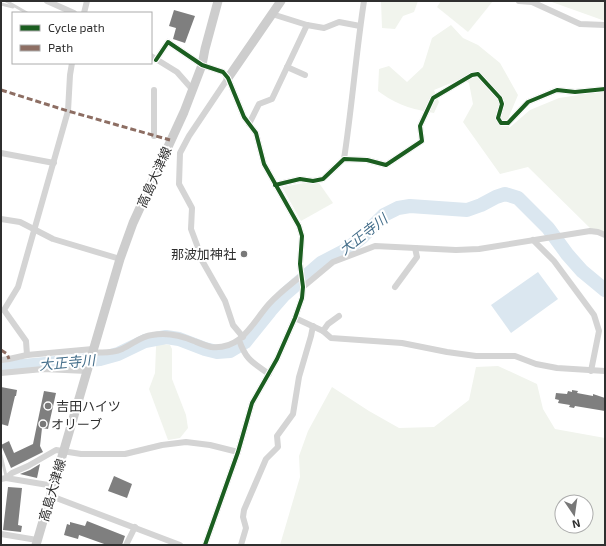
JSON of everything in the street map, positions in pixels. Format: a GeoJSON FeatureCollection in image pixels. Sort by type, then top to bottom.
{"type":"FeatureCollection","features":[{"type":"Feature","properties":{"kind":"main road","name":"高島大津線"},"geometry":{"type":"LineString","coordinates":[[36,542],[54,486],[120,260],[133,223],[184,112],[202,65],[218,1]]}},
{"type":"Feature","properties":{"kind":"main road"},"geometry":{"type":"LineString","coordinates":[[228,78],[281,1]]}},
{"type":"Feature","properties":{"kind":"street"},"geometry":{"type":"LineString","coordinates":[[47,1],[72,12]]}},
{"type":"Feature","properties":{"kind":"street"},"geometry":{"type":"LineString","coordinates":[[84,12],[87,1]]}},
{"type":"Feature","properties":{"kind":"street"},"geometry":{"type":"LineString","coordinates":[[275,185],[300,179],[313,181],[324,179],[344,159],[364,1]]}},
{"type":"Feature","properties":{"kind":"street"},"geometry":{"type":"LineString","coordinates":[[519,1],[532,2],[580,24],[605,25]]}},
{"type":"Feature","properties":{"kind":"street"},"geometry":{"type":"LineString","coordinates":[[272,14],[307,25],[324,28],[339,22],[360,26]]}},
{"type":"Feature","properties":{"kind":"street"},"geometry":{"type":"LineString","coordinates":[[249,124],[259,104],[272,99],[307,25]]}},
{"type":"Feature","properties":{"kind":"street"},"geometry":{"type":"LineString","coordinates":[[192,89],[177,72],[154,58],[168,42],[202,65],[223,72],[228,78],[244,117],[256,133],[264,164],[299,226],[302,236],[302,298],[277,359],[252,403],[238,452],[205,545]]}},
{"type":"Feature","properties":{"kind":"street"},"geometry":{"type":"LineString","coordinates":[[27,355],[26,341],[4,310],[18,287],[54,163],[68,111],[72,64]]}},
{"type":"Feature","properties":{"kind":"street"},"geometry":{"type":"LineString","coordinates":[[288,67],[305,76]]}},
{"type":"Feature","properties":{"kind":"street"},"geometry":{"type":"LineString","coordinates":[[344,159],[367,160],[386,165],[422,141],[420,126],[434,98],[472,75],[478,74],[500,98],[502,104],[498,118],[501,123],[508,123],[528,102],[557,90],[575,92],[605,88]]}},
{"type":"Feature","properties":{"kind":"street"},"geometry":{"type":"LineString","coordinates":[[228,78],[180,152],[179,184],[192,208],[191,229],[200,257],[224,301],[240,339],[242,350],[251,362],[269,374]]}},
{"type":"Feature","properties":{"kind":"street"},"geometry":{"type":"LineString","coordinates":[[154,90],[154,136]]}},
{"type":"Feature","properties":{"kind":"street"},"geometry":{"type":"LineString","coordinates":[[1,153],[54,163]]}},
{"type":"Feature","properties":{"kind":"street"},"geometry":{"type":"LineString","coordinates":[[1,219],[20,222],[53,239],[120,260]]}},
{"type":"Feature","properties":{"kind":"street"},"geometry":{"type":"LineString","coordinates":[[1,360],[27,355],[92,352],[103,353],[123,348],[140,338],[152,335],[174,334],[210,347],[227,346],[240,339],[250,330],[269,304],[302,281],[333,262],[375,246],[456,250],[479,249],[590,231],[605,235]]}},
{"type":"Feature","properties":{"kind":"street"},"geometry":{"type":"LineString","coordinates":[[533,240],[554,261],[594,315],[599,331],[591,370]]}},
{"type":"Feature","properties":{"kind":"street"},"geometry":{"type":"LineString","coordinates":[[395,287],[417,257],[415,248]]}},
{"type":"Feature","properties":{"kind":"street"},"geometry":{"type":"LineString","coordinates":[[323,331],[328,324],[339,316]]}},
{"type":"Feature","properties":{"kind":"street"},"geometry":{"type":"LineString","coordinates":[[295,318],[323,331],[331,338],[402,343],[476,356],[515,356],[536,364],[557,368],[605,371]]}},
{"type":"Feature","properties":{"kind":"street"},"geometry":{"type":"LineString","coordinates":[[241,545],[246,528],[243,517],[244,510],[266,458],[278,447],[277,436],[292,414],[298,382],[311,336],[312,326]]}},
{"type":"Feature","properties":{"kind":"street"},"geometry":{"type":"LineString","coordinates":[[1,373],[43,369],[88,368]]}},
{"type":"Feature","properties":{"kind":"street"},"geometry":{"type":"LineString","coordinates":[[4,479],[12,473],[28,466],[56,450],[64,450],[81,454],[125,454],[162,445],[186,442],[210,444],[238,452]]}},
{"type":"Feature","properties":{"kind":"street"},"geometry":{"type":"LineString","coordinates":[[4,479],[54,486]]}},
{"type":"Feature","properties":{"kind":"street"},"geometry":{"type":"LineString","coordinates":[[51,496],[180,545]]}},
{"type":"Feature","properties":{"kind":"street"},"geometry":{"type":"LineString","coordinates":[[126,545],[135,527]]}},
{"type":"Feature","properties":{"kind":"street"},"geometry":{"type":"LineString","coordinates":[[1,534],[36,542]]}},
{"type":"Feature","properties":{"kind":"lane"},"geometry":{"type":"LineString","coordinates":[[6,1],[25,12]]}},
{"type":"Feature","properties":{"kind":"lane"},"geometry":{"type":"LineString","coordinates":[[1,4],[16,7]]}},
{"type":"Feature","properties":{"kind":"lane"},"geometry":{"type":"LineString","coordinates":[[1,455],[6,473],[4,479]]}},
{"type":"Feature","properties":{"kind":"shaded area"},"geometry":{"type":"Polygon","coordinates":[[[381,1],[418,1],[414,12],[403,16],[395,29],[382,28],[381,1]]]}},
{"type":"Feature","properties":{"kind":"shaded area"},"geometry":{"type":"Polygon","coordinates":[[[441,1],[493,1],[468,32],[437,7],[441,1]]]}},
{"type":"Feature","properties":{"kind":"shaded area"},"geometry":{"type":"Polygon","coordinates":[[[549,1],[605,1],[605,21],[549,1]]]}},
{"type":"Feature","properties":{"kind":"shaded area"},"geometry":{"type":"Polygon","coordinates":[[[451,25],[463,38],[478,45],[500,63],[518,95],[508,119],[509,128],[530,110],[559,98],[605,91],[605,237],[593,231],[528,167],[500,174],[463,122],[473,104],[469,83],[461,79],[434,90],[439,102],[434,113],[404,106],[378,91],[379,69],[389,66],[407,82],[423,67],[432,38],[451,25]]]}},
{"type":"Feature","properties":{"kind":"shaded area"},"geometry":{"type":"Polygon","coordinates":[[[304,183],[319,183],[333,203],[301,221],[282,187],[304,183]]]}},
{"type":"Feature","properties":{"kind":"shaded area"},"geometry":{"type":"Polygon","coordinates":[[[538,272],[558,299],[511,333],[491,305],[538,272]]]}},
{"type":"Feature","properties":{"kind":"shaded area"},"geometry":{"type":"Polygon","coordinates":[[[157,343],[170,345],[172,349],[172,379],[186,415],[188,428],[180,438],[168,440],[149,389],[155,373],[157,343]]]}},
{"type":"Feature","properties":{"kind":"shaded area"},"geometry":{"type":"Polygon","coordinates":[[[498,366],[537,384],[543,409],[555,429],[605,438],[605,545],[280,545],[300,477],[299,456],[308,431],[332,387],[399,428],[434,427],[469,400],[476,367],[498,366]]]}},
{"type":"Feature","properties":{"kind":"building"},"geometry":{"type":"Polygon","coordinates":[[[174,10],[195,16],[185,43],[173,39],[176,28],[169,26],[174,10]]]}},
{"type":"Feature","properties":{"kind":"building"},"geometry":{"type":"Polygon","coordinates":[[[1,387],[17,390],[8,426],[1,424],[1,387]]]}},
{"type":"Feature","properties":{"kind":"building"},"geometry":{"type":"Polygon","coordinates":[[[572,390],[578,391],[577,393],[593,396],[593,394],[605,398],[605,411],[575,406],[574,408],[569,407],[570,405],[558,403],[559,400],[555,399],[556,393],[567,394],[568,391],[572,392],[572,390]]]}},
{"type":"Feature","properties":{"kind":"building"},"geometry":{"type":"Polygon","coordinates":[[[44,391],[56,393],[48,429],[42,428],[40,446],[43,452],[11,468],[1,445],[9,441],[14,453],[33,444],[44,391]]]}},
{"type":"Feature","properties":{"kind":"building"},"geometry":{"type":"Polygon","coordinates":[[[40,464],[37,478],[20,474],[30,470],[40,464]]]}},
{"type":"Feature","properties":{"kind":"building"},"geometry":{"type":"Polygon","coordinates":[[[114,476],[132,484],[127,498],[108,491],[114,476]]]}},
{"type":"Feature","properties":{"kind":"building"},"geometry":{"type":"Polygon","coordinates":[[[8,487],[22,488],[18,525],[22,526],[21,532],[3,530],[8,487]]]}},
{"type":"Feature","properties":{"kind":"building"},"geometry":{"type":"Polygon","coordinates":[[[87,521],[125,536],[122,545],[107,545],[79,535],[78,539],[64,535],[67,524],[70,525],[70,522],[85,526],[87,521]]]}},
{"type":"Feature","properties":{"kind":"waterway","name":"大正寺川"},"geometry":{"type":"LineString","coordinates":[[1,368],[100,359],[118,354],[145,341],[166,337],[179,339],[217,352],[230,351],[245,342],[284,295],[321,263],[346,250],[362,237],[384,215],[398,208],[410,206],[467,210],[505,194],[518,198],[548,228],[567,254],[582,271],[605,290]]}},
{"type":"Feature","properties":{"kind":"marked path"},"geometry":{"type":"LineString","coordinates":[[1,90],[170,140]]}},
{"type":"Feature","properties":{"kind":"marked path"},"geometry":{"type":"LineString","coordinates":[[1,350],[7,354],[9,359]]}},
{"type":"Feature","properties":{"kind":"cycle path"},"geometry":{"type":"LineString","coordinates":[[156,60],[168,42],[202,65],[223,72],[228,78],[244,117],[256,133],[264,164],[299,226],[302,236],[300,264],[303,287],[302,298],[277,359],[252,403],[238,452],[205,545]]}},
{"type":"Feature","properties":{"kind":"cycle path"},"geometry":{"type":"LineString","coordinates":[[275,185],[300,179],[313,181],[323,179],[344,159],[367,160],[386,165],[422,141],[420,126],[433,98],[472,75],[478,74],[500,98],[502,104],[498,118],[501,123],[508,123],[528,102],[557,90],[575,92],[605,89]]}},
{"type":"Feature","properties":{"kind":"place","name":"那波加神社"},"geometry":{"type":"Point","coordinates":[244,254]}},
{"type":"Feature","properties":{"kind":"place","name":"吉田ハイツ"},"geometry":{"type":"Point","coordinates":[48,406]}},
{"type":"Feature","properties":{"kind":"place","name":"オリーブ"},"geometry":{"type":"Point","coordinates":[43,424]}}]}
